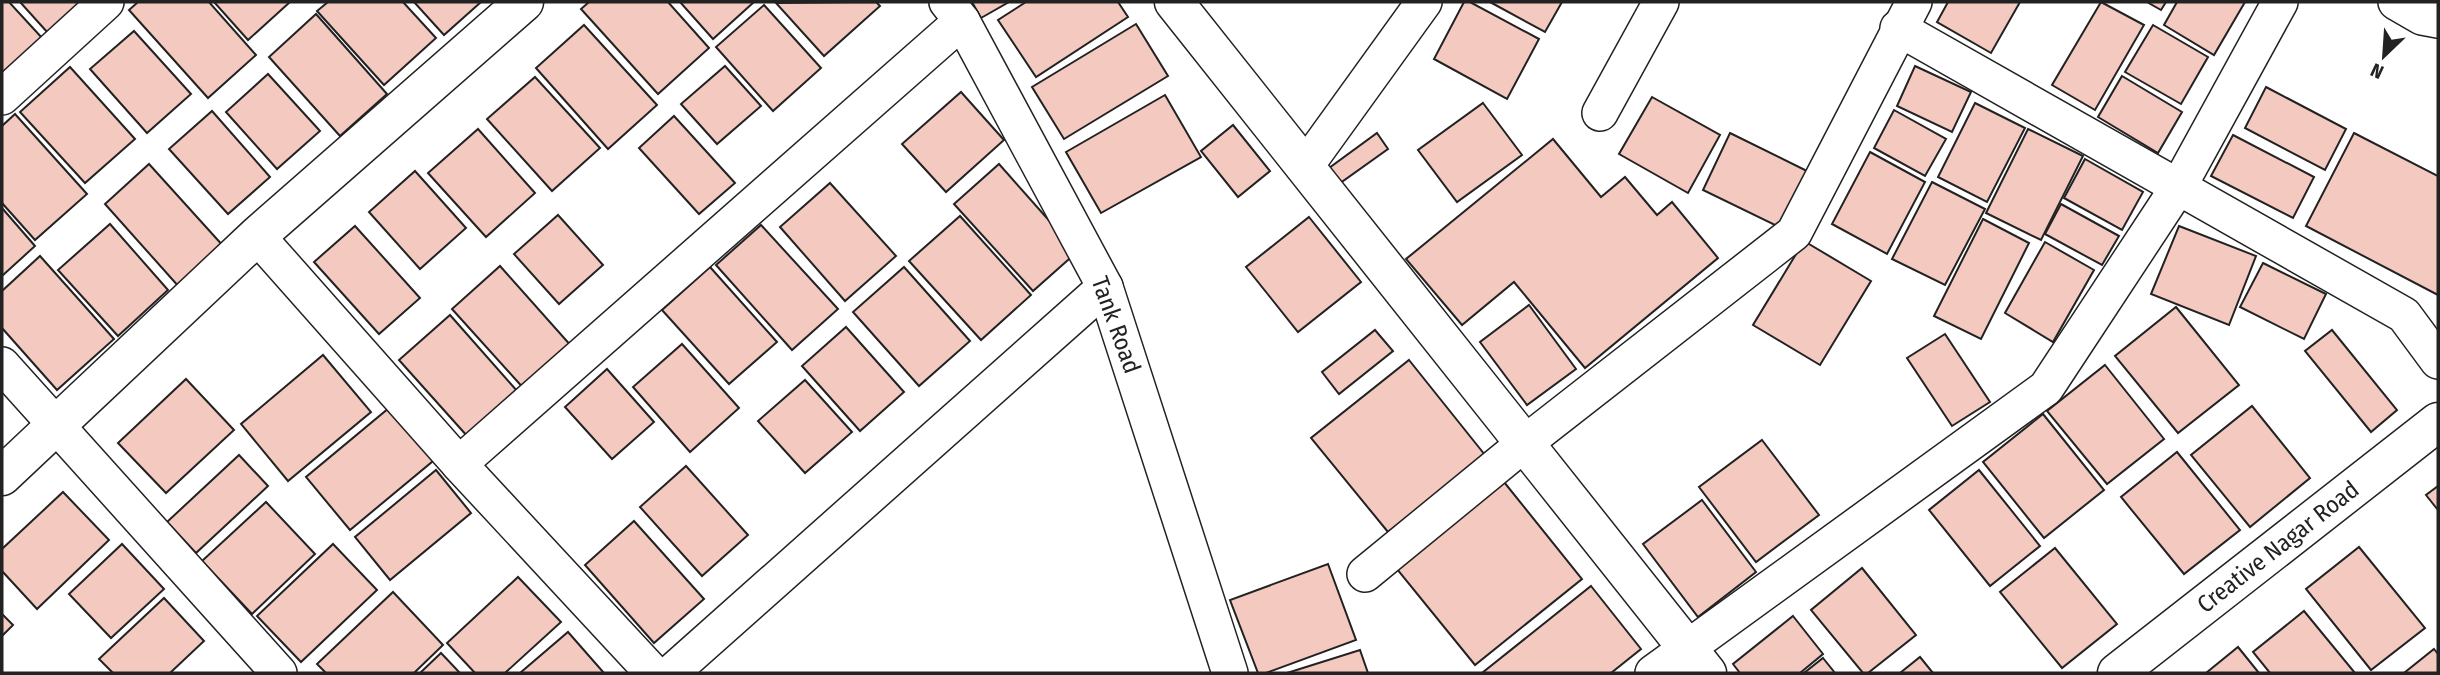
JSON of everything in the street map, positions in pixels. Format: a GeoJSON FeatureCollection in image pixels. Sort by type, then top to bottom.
{"type":"FeatureCollection","features":[{"type":"Feature","properties":{"kind":"street"},"geometry":{"type":"LineString","coordinates":[[2,97],[106,2]]}},
{"type":"Feature","properties":{"kind":"street"},"geometry":{"type":"LineString","coordinates":[[2,476],[257,236],[524,2]]}},
{"type":"Feature","properties":{"kind":"street"},"geometry":{"type":"LineString","coordinates":[[1305,167],[1424,2]]}},
{"type":"Feature","properties":{"kind":"street"},"geometry":{"type":"LineString","coordinates":[[1600,113],[1661,2]]}},
{"type":"Feature","properties":{"kind":"street"},"geometry":{"type":"LineString","coordinates":[[1653,673],[1697,660],[2046,388],[2179,186],[2280,2]]}},
{"type":"Feature","properties":{"kind":"street"},"geometry":{"type":"LineString","coordinates":[[2396,2],[2422,17],[2438,20]]}},
{"type":"Feature","properties":{"kind":"street"},"geometry":{"type":"LineString","coordinates":[[1188,7],[1305,167],[1697,660]]}},
{"type":"Feature","properties":{"kind":"street"},"geometry":{"type":"LineString","coordinates":[[459,464],[955,12]]}},
{"type":"Feature","properties":{"kind":"street","name":"Tank Road"},"geometry":{"type":"LineString","coordinates":[[955,12],[1105,286],[1230,673]]}},
{"type":"Feature","properties":{"kind":"street"},"geometry":{"type":"LineString","coordinates":[[1365,574],[1525,443],[1794,233],[1906,15],[2179,186],[2404,315],[2438,361]]}},
{"type":"Feature","properties":{"kind":"street"},"geometry":{"type":"LineString","coordinates":[[257,236],[459,464],[653,673]]}},
{"type":"Feature","properties":{"kind":"street"},"geometry":{"type":"LineString","coordinates":[[671,673],[1105,286]]}},
{"type":"Feature","properties":{"kind":"street"},"geometry":{"type":"LineString","coordinates":[[2,365],[279,673]]}},
{"type":"Feature","properties":{"kind":"street","name":"Creative Nagar Road"},"geometry":{"type":"LineString","coordinates":[[2117,673],[2438,422]]}},
{"type":"Feature","properties":{"kind":"building"},"geometry":{"type":"Polygon","coordinates":[[[2,2],[9,2],[43,39],[2,75],[2,2]]]}},
{"type":"Feature","properties":{"kind":"building"},"geometry":{"type":"Polygon","coordinates":[[[20,2],[82,2],[48,33],[20,2]]]}},
{"type":"Feature","properties":{"kind":"building"},"geometry":{"type":"Polygon","coordinates":[[[138,2],[209,2],[256,55],[208,98],[129,10],[138,2]]]}},
{"type":"Feature","properties":{"kind":"building"},"geometry":{"type":"Polygon","coordinates":[[[214,2],[290,2],[248,40],[214,2]]]}},
{"type":"Feature","properties":{"kind":"building"},"geometry":{"type":"Polygon","coordinates":[[[328,2],[403,2],[436,38],[384,85],[317,11],[328,2]]]}},
{"type":"Feature","properties":{"kind":"building"},"geometry":{"type":"Polygon","coordinates":[[[414,2],[481,2],[444,35],[414,2]]]}},
{"type":"Feature","properties":{"kind":"building"},"geometry":{"type":"Polygon","coordinates":[[[589,2],[668,2],[709,48],[658,94],[581,9],[589,2]]]}},
{"type":"Feature","properties":{"kind":"building"},"geometry":{"type":"Polygon","coordinates":[[[680,2],[754,2],[713,39],[680,2]]]}},
{"type":"Feature","properties":{"kind":"building"},"geometry":{"type":"Polygon","coordinates":[[[876,2],[880,6],[824,56],[776,3],[876,2]]]}},
{"type":"Feature","properties":{"kind":"building"},"geometry":{"type":"Polygon","coordinates":[[[972,2],[1009,2],[981,18],[972,2]]]}},
{"type":"Feature","properties":{"kind":"building"},"geometry":{"type":"Polygon","coordinates":[[[1026,2],[1118,2],[1128,17],[1036,77],[998,20],[1026,2]]]}},
{"type":"Feature","properties":{"kind":"building"},"geometry":{"type":"Polygon","coordinates":[[[1464,2],[1470,2],[1539,39],[1507,99],[1434,59],[1464,2]]]}},
{"type":"Feature","properties":{"kind":"building"},"geometry":{"type":"Polygon","coordinates":[[[1490,2],[1562,2],[1545,32],[1490,2]]]}},
{"type":"Feature","properties":{"kind":"building"},"geometry":{"type":"Polygon","coordinates":[[[1948,2],[2020,2],[1991,53],[1937,22],[1948,2]]]}},
{"type":"Feature","properties":{"kind":"building"},"geometry":{"type":"Polygon","coordinates":[[[2101,2],[2144,25],[2095,110],[2052,85],[2101,2]]]}},
{"type":"Feature","properties":{"kind":"building"},"geometry":{"type":"Polygon","coordinates":[[[2147,2],[2166,2],[2161,10],[2147,2]]]}},
{"type":"Feature","properties":{"kind":"building"},"geometry":{"type":"Polygon","coordinates":[[[2177,2],[2245,2],[2214,55],[2164,25],[2177,2]]]}},
{"type":"Feature","properties":{"kind":"building"},"geometry":{"type":"Polygon","coordinates":[[[764,5],[821,68],[773,111],[716,47],[764,5]]]}},
{"type":"Feature","properties":{"kind":"building"},"geometry":{"type":"Polygon","coordinates":[[[316,14],[387,94],[340,136],[269,57],[316,14]]]}},
{"type":"Feature","properties":{"kind":"building"},"geometry":{"type":"Polygon","coordinates":[[[1136,24],[1168,76],[1064,139],[1032,87],[1136,24]]]}},
{"type":"Feature","properties":{"kind":"building"},"geometry":{"type":"Polygon","coordinates":[[[584,25],[657,105],[608,149],[536,68],[584,25]]]}},
{"type":"Feature","properties":{"kind":"building"},"geometry":{"type":"Polygon","coordinates":[[[2153,25],[2208,57],[2181,104],[2125,72],[2153,25]]]}},
{"type":"Feature","properties":{"kind":"building"},"geometry":{"type":"Polygon","coordinates":[[[134,31],[191,94],[147,133],[90,69],[134,31]]]}},
{"type":"Feature","properties":{"kind":"building"},"geometry":{"type":"Polygon","coordinates":[[[725,66],[761,106],[717,144],[681,104],[725,66]]]}},
{"type":"Feature","properties":{"kind":"building"},"geometry":{"type":"Polygon","coordinates":[[[1915,66],[1971,92],[1952,132],[1897,106],[1915,66]]]}},
{"type":"Feature","properties":{"kind":"building"},"geometry":{"type":"Polygon","coordinates":[[[70,67],[135,139],[85,183],[20,112],[70,67]]]}},
{"type":"Feature","properties":{"kind":"building"},"geometry":{"type":"Polygon","coordinates":[[[268,74],[320,131],[277,169],[226,112],[268,74]]]}},
{"type":"Feature","properties":{"kind":"building"},"geometry":{"type":"Polygon","coordinates":[[[2122,76],[2182,112],[2158,153],[2098,117],[2122,76]]]}},
{"type":"Feature","properties":{"kind":"building"},"geometry":{"type":"Polygon","coordinates":[[[535,77],[600,148],[552,191],[487,119],[535,77]]]}},
{"type":"Feature","properties":{"kind":"building"},"geometry":{"type":"Polygon","coordinates":[[[2266,87],[2346,129],[2325,170],[2245,128],[2266,87]]]}},
{"type":"Feature","properties":{"kind":"building"},"geometry":{"type":"Polygon","coordinates":[[[961,92],[1004,140],[946,192],[902,144],[961,92]]]}},
{"type":"Feature","properties":{"kind":"building"},"geometry":{"type":"Polygon","coordinates":[[[1165,95],[1201,157],[1101,213],[1066,152],[1165,95]]]}},
{"type":"Feature","properties":{"kind":"building"},"geometry":{"type":"Polygon","coordinates":[[[1652,97],[1720,135],[1688,193],[1619,154],[1652,97]]]}},
{"type":"Feature","properties":{"kind":"building"},"geometry":{"type":"Polygon","coordinates":[[[1483,103],[1522,155],[1457,202],[1418,150],[1483,103]]]}},
{"type":"Feature","properties":{"kind":"building"},"geometry":{"type":"Polygon","coordinates":[[[1975,103],[2025,128],[1987,202],[1938,177],[1975,103]]]}},
{"type":"Feature","properties":{"kind":"building"},"geometry":{"type":"Polygon","coordinates":[[[1894,110],[1946,139],[1925,176],[1874,148],[1894,110]]]}},
{"type":"Feature","properties":{"kind":"building"},"geometry":{"type":"Polygon","coordinates":[[[212,111],[270,177],[228,214],[169,149],[212,111]]]}},
{"type":"Feature","properties":{"kind":"building"},"geometry":{"type":"Polygon","coordinates":[[[15,114],[87,194],[35,240],[2,203],[2,126],[15,114]]]}},
{"type":"Feature","properties":{"kind":"building"},"geometry":{"type":"Polygon","coordinates":[[[674,116],[735,183],[699,214],[639,148],[674,116]]]}},
{"type":"Feature","properties":{"kind":"building"},"geometry":{"type":"Polygon","coordinates":[[[1233,125],[1270,171],[1238,197],[1201,151],[1233,125]]]}},
{"type":"Feature","properties":{"kind":"building"},"geometry":{"type":"Polygon","coordinates":[[[478,129],[535,193],[486,237],[428,173],[478,129]]]}},
{"type":"Feature","properties":{"kind":"building"},"geometry":{"type":"Polygon","coordinates":[[[2028,129],[2083,156],[2041,240],[1986,213],[2028,129]]]}},
{"type":"Feature","properties":{"kind":"building"},"geometry":{"type":"Polygon","coordinates":[[[1377,133],[1388,149],[1336,186],[1325,171],[1377,133]]]}},
{"type":"Feature","properties":{"kind":"building"},"geometry":{"type":"Polygon","coordinates":[[[1730,133],[1807,171],[1779,227],[1703,190],[1730,133]]]}},
{"type":"Feature","properties":{"kind":"building"},"geometry":{"type":"Polygon","coordinates":[[[2354,133],[2438,176],[2438,295],[2306,226],[2354,133]]]}},
{"type":"Feature","properties":{"kind":"building"},"geometry":{"type":"Polygon","coordinates":[[[2233,135],[2314,177],[2293,218],[2211,176],[2233,135]]]}},
{"type":"Feature","properties":{"kind":"building"},"geometry":{"type":"Polygon","coordinates":[[[1553,139],[1601,197],[1625,177],[1657,215],[1672,202],[1718,258],[1585,368],[1514,282],[1462,325],[1406,259],[1553,139]]]}},
{"type":"Feature","properties":{"kind":"building"},"geometry":{"type":"Polygon","coordinates":[[[1870,152],[1925,182],[1887,254],[1832,224],[1870,152]]]}},
{"type":"Feature","properties":{"kind":"building"},"geometry":{"type":"Polygon","coordinates":[[[2085,159],[2143,192],[2122,230],[2064,198],[2085,159]]]}},
{"type":"Feature","properties":{"kind":"building"},"geometry":{"type":"Polygon","coordinates":[[[149,164],[225,248],[180,288],[105,204],[149,164]]]}},
{"type":"Feature","properties":{"kind":"building"},"geometry":{"type":"Polygon","coordinates":[[[999,164],[1077,252],[1033,291],[954,204],[999,164]]]}},
{"type":"Feature","properties":{"kind":"building"},"geometry":{"type":"Polygon","coordinates":[[[415,171],[466,228],[420,269],[369,212],[415,171]]]}},
{"type":"Feature","properties":{"kind":"building"},"geometry":{"type":"Polygon","coordinates":[[[1932,182],[1985,209],[1945,285],[1892,259],[1932,182]]]}},
{"type":"Feature","properties":{"kind":"building"},"geometry":{"type":"Polygon","coordinates":[[[830,183],[896,256],[845,301],[780,227],[830,183]]]}},
{"type":"Feature","properties":{"kind":"building"},"geometry":{"type":"Polygon","coordinates":[[[2061,204],[2119,236],[2102,265],[2045,234],[2061,204]]]}},
{"type":"Feature","properties":{"kind":"building"},"geometry":{"type":"Polygon","coordinates":[[[2,208],[35,246],[2,276],[2,208]]]}},
{"type":"Feature","properties":{"kind":"building"},"geometry":{"type":"Polygon","coordinates":[[[558,215],[603,265],[559,304],[514,254],[558,215]]]}},
{"type":"Feature","properties":{"kind":"building"},"geometry":{"type":"Polygon","coordinates":[[[960,216],[1031,295],[981,340],[909,261],[960,216]]]}},
{"type":"Feature","properties":{"kind":"building"},"geometry":{"type":"Polygon","coordinates":[[[1309,217],[1361,282],[1298,332],[1246,267],[1309,217]]]}},
{"type":"Feature","properties":{"kind":"building"},"geometry":{"type":"Polygon","coordinates":[[[1983,219],[2029,243],[1981,339],[1934,316],[1983,219]]]}},
{"type":"Feature","properties":{"kind":"building"},"geometry":{"type":"Polygon","coordinates":[[[110,224],[168,290],[118,336],[58,270],[110,224]]]}},
{"type":"Feature","properties":{"kind":"building"},"geometry":{"type":"Polygon","coordinates":[[[761,225],[838,309],[792,350],[716,265],[761,225]]]}},
{"type":"Feature","properties":{"kind":"building"},"geometry":{"type":"Polygon","coordinates":[[[355,226],[420,298],[379,334],[314,262],[355,226]]]}},
{"type":"Feature","properties":{"kind":"building"},"geometry":{"type":"Polygon","coordinates":[[[2179,226],[2256,256],[2229,325],[2151,294],[2179,226]]]}},
{"type":"Feature","properties":{"kind":"building"},"geometry":{"type":"Polygon","coordinates":[[[1804,241],[1871,281],[1820,365],[1753,325],[1804,241]]]}},
{"type":"Feature","properties":{"kind":"building"},"geometry":{"type":"Polygon","coordinates":[[[2045,242],[2094,270],[2053,342],[2005,313],[2045,242]]]}},
{"type":"Feature","properties":{"kind":"building"},"geometry":{"type":"Polygon","coordinates":[[[40,256],[114,339],[57,390],[2,328],[2,291],[40,256]]]}},
{"type":"Feature","properties":{"kind":"building"},"geometry":{"type":"Polygon","coordinates":[[[2263,263],[2326,294],[2304,339],[2240,307],[2263,263]]]}},
{"type":"Feature","properties":{"kind":"building"},"geometry":{"type":"Polygon","coordinates":[[[500,266],[573,348],[526,391],[452,309],[500,266]]]}},
{"type":"Feature","properties":{"kind":"building"},"geometry":{"type":"Polygon","coordinates":[[[710,267],[777,342],[729,384],[662,310],[710,267]]]}},
{"type":"Feature","properties":{"kind":"building"},"geometry":{"type":"Polygon","coordinates":[[[904,267],[970,341],[919,386],[853,312],[904,267]]]}},
{"type":"Feature","properties":{"kind":"building"},"geometry":{"type":"Polygon","coordinates":[[[1529,305],[1576,369],[1527,405],[1480,342],[1529,305]]]}},
{"type":"Feature","properties":{"kind":"building"},"geometry":{"type":"Polygon","coordinates":[[[2176,307],[2239,385],[2178,433],[2115,356],[2176,307]]]}},
{"type":"Feature","properties":{"kind":"building"},"geometry":{"type":"Polygon","coordinates":[[[450,315],[518,392],[468,437],[399,360],[450,315]]]}},
{"type":"Feature","properties":{"kind":"building"},"geometry":{"type":"Polygon","coordinates":[[[846,327],[904,392],[860,431],[802,366],[846,327]]]}},
{"type":"Feature","properties":{"kind":"building"},"geometry":{"type":"Polygon","coordinates":[[[1375,330],[1393,351],[1339,394],[1322,372],[1375,330]]]}},
{"type":"Feature","properties":{"kind":"building"},"geometry":{"type":"Polygon","coordinates":[[[2332,330],[2397,410],[2371,432],[2305,351],[2332,330]]]}},
{"type":"Feature","properties":{"kind":"building"},"geometry":{"type":"Polygon","coordinates":[[[1945,334],[1990,402],[1952,426],[1907,358],[1945,334]]]}},
{"type":"Feature","properties":{"kind":"building"},"geometry":{"type":"Polygon","coordinates":[[[682,344],[739,408],[690,452],[633,387],[682,344]]]}},
{"type":"Feature","properties":{"kind":"building"},"geometry":{"type":"Polygon","coordinates":[[[323,355],[371,412],[288,481],[241,424],[323,355]]]}},
{"type":"Feature","properties":{"kind":"building"},"geometry":{"type":"Polygon","coordinates":[[[1409,360],[1485,455],[1388,532],[1311,438],[1409,360]]]}},
{"type":"Feature","properties":{"kind":"building"},"geometry":{"type":"Polygon","coordinates":[[[2105,365],[2164,439],[2107,484],[2047,411],[2105,365]]]}},
{"type":"Feature","properties":{"kind":"building"},"geometry":{"type":"Polygon","coordinates":[[[607,369],[654,422],[612,459],[565,407],[607,369]]]}},
{"type":"Feature","properties":{"kind":"building"},"geometry":{"type":"Polygon","coordinates":[[[186,379],[234,430],[166,493],[118,443],[186,379]]]}},
{"type":"Feature","properties":{"kind":"building"},"geometry":{"type":"Polygon","coordinates":[[[805,380],[852,432],[805,473],[758,421],[805,380]]]}},
{"type":"Feature","properties":{"kind":"building"},"geometry":{"type":"Polygon","coordinates":[[[2252,406],[2310,478],[2250,527],[2191,455],[2252,406]]]}},
{"type":"Feature","properties":{"kind":"building"},"geometry":{"type":"Polygon","coordinates":[[[389,408],[433,461],[350,530],[306,477],[389,408]]]}},
{"type":"Feature","properties":{"kind":"building"},"geometry":{"type":"Polygon","coordinates":[[[2043,414],[2104,490],[2044,538],[1983,462],[2043,414]]]}},
{"type":"Feature","properties":{"kind":"building"},"geometry":{"type":"Polygon","coordinates":[[[1762,440],[1819,515],[1756,562],[1699,487],[1762,440]]]}},
{"type":"Feature","properties":{"kind":"building"},"geometry":{"type":"Polygon","coordinates":[[[2177,452],[2240,530],[2184,574],[2121,497],[2177,452]]]}},
{"type":"Feature","properties":{"kind":"building"},"geometry":{"type":"Polygon","coordinates":[[[239,455],[268,486],[196,553],[167,522],[239,455]]]}},
{"type":"Feature","properties":{"kind":"building"},"geometry":{"type":"Polygon","coordinates":[[[686,466],[748,535],[702,576],[640,507],[686,466]]]}},
{"type":"Feature","properties":{"kind":"building"},"geometry":{"type":"Polygon","coordinates":[[[436,470],[471,513],[390,580],[355,537],[436,470]]]}},
{"type":"Feature","properties":{"kind":"building"},"geometry":{"type":"Polygon","coordinates":[[[1979,470],[2040,546],[1990,586],[1929,510],[1979,470]]]}},
{"type":"Feature","properties":{"kind":"building"},"geometry":{"type":"Polygon","coordinates":[[[1500,477],[1582,579],[1475,665],[1392,563],[1500,477]]]}},
{"type":"Feature","properties":{"kind":"building"},"geometry":{"type":"Polygon","coordinates":[[[2438,486],[2438,510],[2426,495],[2438,486]]]}},
{"type":"Feature","properties":{"kind":"building"},"geometry":{"type":"Polygon","coordinates":[[[63,492],[109,540],[37,609],[2,571],[2,549],[63,492]]]}},
{"type":"Feature","properties":{"kind":"building"},"geometry":{"type":"Polygon","coordinates":[[[1702,500],[1756,572],[1698,617],[1643,544],[1702,500]]]}},
{"type":"Feature","properties":{"kind":"building"},"geometry":{"type":"Polygon","coordinates":[[[266,502],[315,554],[252,614],[202,561],[266,502]]]}},
{"type":"Feature","properties":{"kind":"building"},"geometry":{"type":"Polygon","coordinates":[[[634,521],[704,599],[654,643],[585,565],[634,521]]]}},
{"type":"Feature","properties":{"kind":"building"},"geometry":{"type":"Polygon","coordinates":[[[122,544],[164,589],[111,638],[69,594],[122,544]]]}},
{"type":"Feature","properties":{"kind":"building"},"geometry":{"type":"Polygon","coordinates":[[[333,544],[377,590],[301,662],[257,616],[333,544]]]}},
{"type":"Feature","properties":{"kind":"building"},"geometry":{"type":"Polygon","coordinates":[[[2359,547],[2425,628],[2371,670],[2306,589],[2359,547]]]}},
{"type":"Feature","properties":{"kind":"building"},"geometry":{"type":"Polygon","coordinates":[[[2055,548],[2117,624],[2062,668],[2000,592],[2055,548]]]}},
{"type":"Feature","properties":{"kind":"building"},"geometry":{"type":"Polygon","coordinates":[[[1328,564],[1356,640],[1266,673],[1258,673],[1230,600],[1328,564]]]}},
{"type":"Feature","properties":{"kind":"building"},"geometry":{"type":"Polygon","coordinates":[[[1862,568],[1916,635],[1868,673],[1863,673],[1811,610],[1862,568]]]}},
{"type":"Feature","properties":{"kind":"building"},"geometry":{"type":"Polygon","coordinates":[[[518,577],[561,622],[505,673],[475,673],[447,643],[518,577]]]}},
{"type":"Feature","properties":{"kind":"building"},"geometry":{"type":"Polygon","coordinates":[[[1591,586],[1641,649],[1611,673],[1482,673],[1591,586]]]}},
{"type":"Feature","properties":{"kind":"building"},"geometry":{"type":"Polygon","coordinates":[[[393,592],[443,645],[414,673],[326,673],[317,664],[393,592]]]}},
{"type":"Feature","properties":{"kind":"building"},"geometry":{"type":"Polygon","coordinates":[[[164,598],[204,641],[170,673],[113,673],[99,659],[164,598]]]}},
{"type":"Feature","properties":{"kind":"building"},"geometry":{"type":"Polygon","coordinates":[[[2304,611],[2355,673],[2270,673],[2253,652],[2304,611]]]}},
{"type":"Feature","properties":{"kind":"building"},"geometry":{"type":"Polygon","coordinates":[[[2,614],[13,625],[2,636],[2,614]]]}},
{"type":"Feature","properties":{"kind":"building"},"geometry":{"type":"Polygon","coordinates":[[[1793,616],[1823,654],[1800,673],[1740,673],[1733,664],[1793,616]]]}},
{"type":"Feature","properties":{"kind":"building"},"geometry":{"type":"Polygon","coordinates":[[[568,632],[604,673],[520,673],[568,632]]]}},
{"type":"Feature","properties":{"kind":"building"},"geometry":{"type":"Polygon","coordinates":[[[2238,647],[2259,673],[2206,673],[2238,647]]]}},
{"type":"Feature","properties":{"kind":"building"},"geometry":{"type":"Polygon","coordinates":[[[2434,649],[2438,654],[2438,673],[2404,673],[2434,649]]]}},
{"type":"Feature","properties":{"kind":"building"},"geometry":{"type":"Polygon","coordinates":[[[1360,650],[1368,673],[1287,673],[1360,650]]]}},
{"type":"Feature","properties":{"kind":"building"},"geometry":{"type":"Polygon","coordinates":[[[441,653],[460,673],[420,673],[441,653]]]}},
{"type":"Feature","properties":{"kind":"building"},"geometry":{"type":"Polygon","coordinates":[[[1920,657],[1933,673],[1900,673],[1920,657]]]}},
{"type":"Feature","properties":{"kind":"building"},"geometry":{"type":"Polygon","coordinates":[[[1823,658],[1835,673],[1804,673],[1823,658]]]}}]}
